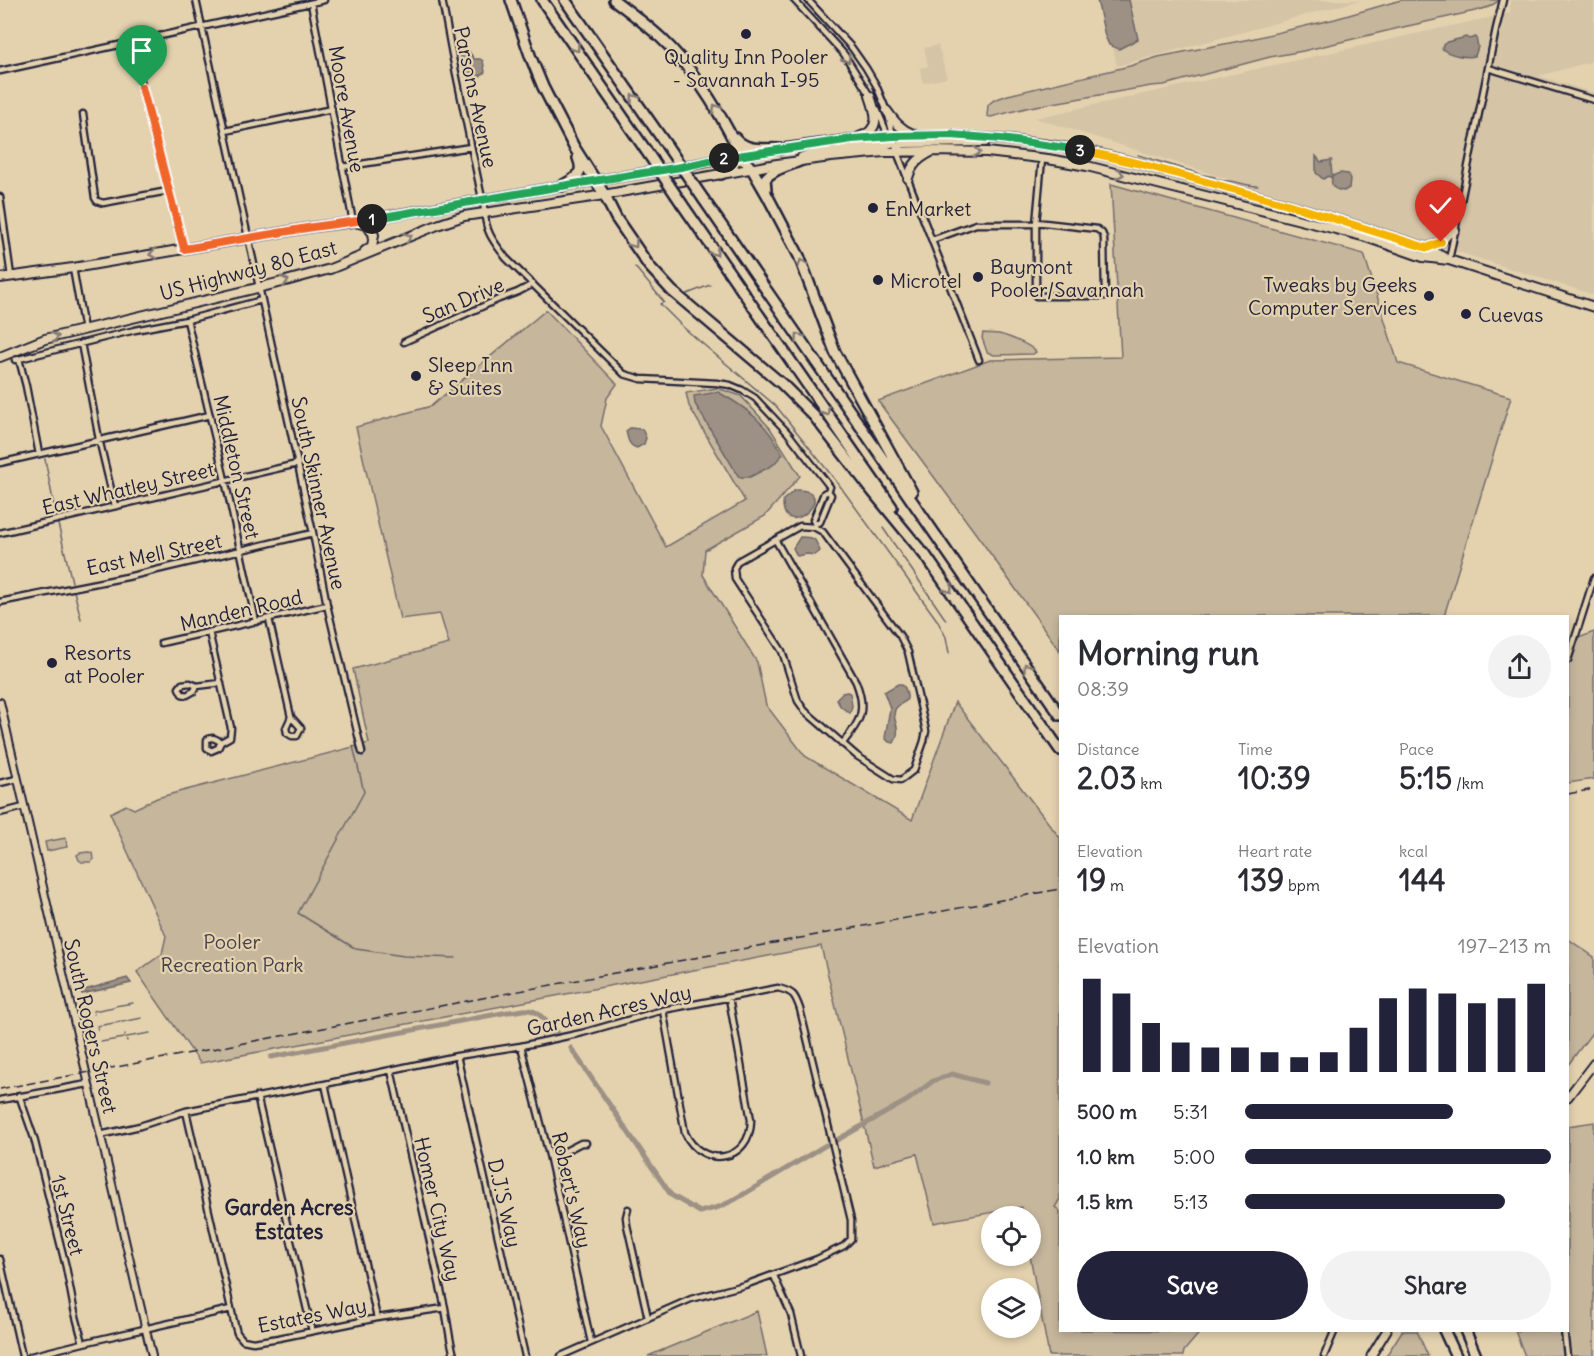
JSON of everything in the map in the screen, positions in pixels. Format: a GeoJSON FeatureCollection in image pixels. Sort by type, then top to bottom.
{"type":"FeatureCollection","features":[{"type":"Feature","properties":{"kind":"highway"},"geometry":{"type":"LineString","coordinates":[[511,0],[539,77],[574,147],[604,194],[616,218],[649,266],[672,291],[782,384],[814,416],[927,558]]}},
{"type":"Feature","properties":{"kind":"highway"},"geometry":{"type":"LineString","coordinates":[[542,0],[1059,749]]}},
{"type":"Feature","properties":{"kind":"highway"},"geometry":{"type":"LineString","coordinates":[[566,0],[1059,715]]}},
{"type":"Feature","properties":{"kind":"highway"},"geometry":{"type":"LineString","coordinates":[[614,0],[650,28],[684,63],[701,85],[730,132],[738,149],[732,167],[721,174]]}},
{"type":"Feature","properties":{"kind":"highway"},"geometry":{"type":"LineString","coordinates":[[730,132],[740,144],[750,149],[780,148]]}},
{"type":"Feature","properties":{"kind":"highway"},"geometry":{"type":"LineString","coordinates":[[562,186],[580,172],[581,165],[574,147]]}},
{"type":"Feature","properties":{"kind":"highway"},"geometry":{"type":"LineString","coordinates":[[736,156],[752,169],[799,256],[835,352],[928,523]]}},
{"type":"Feature","properties":{"kind":"highway"},"geometry":{"type":"LineString","coordinates":[[767,195],[765,179],[769,174],[802,160]]}},
{"type":"Feature","properties":{"kind":"highway"},"geometry":{"type":"LineString","coordinates":[[1445,1332],[1456,1356]]}},
{"type":"Feature","properties":{"kind":"highway"},"geometry":{"type":"LineString","coordinates":[[1466,1332],[1476,1356]]}},
{"type":"Feature","properties":{"kind":"main road"},"geometry":{"type":"LineString","coordinates":[[852,139],[865,135],[876,122],[870,96]]}},
{"type":"Feature","properties":{"kind":"main road"},"geometry":{"type":"LineString","coordinates":[[886,111],[902,129],[917,136]]}},
{"type":"Feature","properties":{"kind":"main road","name":"US Highway 80 East"},"geometry":{"type":"LineString","coordinates":[[0,278],[353,222],[681,167],[780,148],[852,139],[951,135],[1012,140],[1087,151],[1141,164],[1287,204],[1427,248],[1449,260],[1594,307]]}},
{"type":"Feature","properties":{"kind":"main road"},"geometry":{"type":"LineString","coordinates":[[777,164],[824,150],[891,139]]}},
{"type":"Feature","properties":{"kind":"main road"},"geometry":{"type":"LineString","coordinates":[[897,152],[902,143],[1012,140]]}},
{"type":"Feature","properties":{"kind":"main road"},"geometry":{"type":"LineString","coordinates":[[908,178],[914,162],[933,151]]}},
{"type":"Feature","properties":{"kind":"main road","name":"US Highway 80 East"},"geometry":{"type":"LineString","coordinates":[[0,357],[45,339],[260,288],[330,268],[464,216],[837,156],[933,151],[987,152],[1087,166],[1366,237],[1423,257],[1449,260]]}},
{"type":"Feature","properties":{"kind":"main road"},"geometry":{"type":"LineString","coordinates":[[353,222],[367,225],[374,239],[370,248],[353,259]]}},
{"type":"Feature","properties":{"kind":"main road"},"geometry":{"type":"LineString","coordinates":[[1427,248],[1441,242],[1455,230]]}},
{"type":"Feature","properties":{"kind":"main road"},"geometry":{"type":"LineString","coordinates":[[1569,1096],[1594,1063]]}},
{"type":"Feature","properties":{"kind":"main road"},"geometry":{"type":"LineString","coordinates":[[1371,1356],[1386,1332]]}},
{"type":"Feature","properties":{"kind":"street","name":"South Skinner Avenue"},"geometry":{"type":"LineString","coordinates":[[196,0],[327,605],[362,752]]}},
{"type":"Feature","properties":{"kind":"street"},"geometry":{"type":"LineString","coordinates":[[0,71],[311,1],[324,0]]}},
{"type":"Feature","properties":{"kind":"street","name":"Parsons Avenue"},"geometry":{"type":"LineString","coordinates":[[442,0],[487,230],[506,258],[624,374],[641,379],[730,385],[754,398],[809,459],[830,487],[828,491]]}},
{"type":"Feature","properties":{"kind":"street"},"geometry":{"type":"LineString","coordinates":[[794,0],[844,54],[870,96],[908,178],[979,360]]}},
{"type":"Feature","properties":{"kind":"street"},"geometry":{"type":"LineString","coordinates":[[808,0],[852,48],[866,68],[876,85],[886,111],[891,139]]}},
{"type":"Feature","properties":{"kind":"street"},"geometry":{"type":"LineString","coordinates":[[1449,260],[1503,0]]}},
{"type":"Feature","properties":{"kind":"street","name":"Moore Avenue"},"geometry":{"type":"LineString","coordinates":[[311,1],[353,222]]}},
{"type":"Feature","properties":{"kind":"street"},"geometry":{"type":"LineString","coordinates":[[132,42],[184,249]]}},
{"type":"Feature","properties":{"kind":"street"},"geometry":{"type":"LineString","coordinates":[[1488,68],[1594,100]]}},
{"type":"Feature","properties":{"kind":"street"},"geometry":{"type":"LineString","coordinates":[[225,131],[332,109]]}},
{"type":"Feature","properties":{"kind":"street"},"geometry":{"type":"LineString","coordinates":[[83,114],[97,201],[103,203],[168,190]]}},
{"type":"Feature","properties":{"kind":"street"},"geometry":{"type":"LineString","coordinates":[[342,167],[471,147]]}},
{"type":"Feature","properties":{"kind":"street"},"geometry":{"type":"LineString","coordinates":[[932,240],[976,224],[1036,223],[1097,230],[1102,232],[1104,238],[1105,296],[1036,296],[1036,223],[1042,159]]}},
{"type":"Feature","properties":{"kind":"street"},"geometry":{"type":"LineString","coordinates":[[0,197],[11,276]]}},
{"type":"Feature","properties":{"kind":"street"},"geometry":{"type":"LineString","coordinates":[[73,268],[84,330]]}},
{"type":"Feature","properties":{"kind":"street","name":"San Drive"},"geometry":{"type":"LineString","coordinates":[[404,342],[532,284]]}},
{"type":"Feature","properties":{"kind":"street"},"geometry":{"type":"LineString","coordinates":[[39,454],[26,386],[17,359],[135,330],[187,320],[262,300]]}},
{"type":"Feature","properties":{"kind":"street","name":"Middleton Street"},"geometry":{"type":"LineString","coordinates":[[187,320],[256,622]]}},
{"type":"Feature","properties":{"kind":"street"},"geometry":{"type":"LineString","coordinates":[[81,343],[99,439],[115,506]]}},
{"type":"Feature","properties":{"kind":"street"},"geometry":{"type":"LineString","coordinates":[[0,464],[99,439],[210,415]]}},
{"type":"Feature","properties":{"kind":"street","name":"East Whatley Street"},"geometry":{"type":"LineString","coordinates":[[0,533],[297,464]]}},
{"type":"Feature","properties":{"kind":"street"},"geometry":{"type":"LineString","coordinates":[[828,491],[831,495],[820,522],[815,526],[813,519],[824,493],[828,491]]}},
{"type":"Feature","properties":{"kind":"street"},"geometry":{"type":"LineString","coordinates":[[821,500],[828,502]]}},
{"type":"Feature","properties":{"kind":"street"},"geometry":{"type":"LineString","coordinates":[[800,526],[815,526],[823,532],[900,636],[908,652],[926,731],[914,770],[901,780],[893,779],[857,756],[805,711],[798,701],[782,651],[735,579],[734,568],[738,561],[776,541],[800,526]]}},
{"type":"Feature","properties":{"kind":"street","name":"East Mell Street"},"geometry":{"type":"LineString","coordinates":[[0,602],[127,577],[313,533]]}},
{"type":"Feature","properties":{"kind":"street"},"geometry":{"type":"LineString","coordinates":[[776,541],[856,681],[862,698],[856,728],[842,744]]}},
{"type":"Feature","properties":{"kind":"street"},"geometry":{"type":"LineString","coordinates":[[1569,657],[1594,578]]}},
{"type":"Feature","properties":{"kind":"street","name":"Manden Road"},"geometry":{"type":"LineString","coordinates":[[161,643],[327,605]]}},
{"type":"Feature","properties":{"kind":"street"},"geometry":{"type":"LineString","coordinates":[[269,619],[291,717]]}},
{"type":"Feature","properties":{"kind":"street"},"geometry":{"type":"LineString","coordinates":[[209,632],[231,728],[230,737],[221,742]]}},
{"type":"Feature","properties":{"kind":"street"},"geometry":{"type":"LineString","coordinates":[[197,686],[221,683]]}},
{"type":"Feature","properties":{"kind":"street","name":"South Rogers Street"},"geometry":{"type":"LineString","coordinates":[[0,702],[152,1356]]}},
{"type":"Feature","properties":{"kind":"street"},"geometry":{"type":"LineString","coordinates":[[0,783],[17,779]]}},
{"type":"Feature","properties":{"kind":"street"},"geometry":{"type":"LineString","coordinates":[[0,813],[24,807]]}},
{"type":"Feature","properties":{"kind":"street","name":"Garden Acres Way"},"geometry":{"type":"LineString","coordinates":[[99,1135],[140,1126],[186,1111],[457,1056],[521,1046],[663,1010],[778,988],[796,996],[800,1009],[851,1220],[851,1239],[844,1246],[774,1276]]}},
{"type":"Feature","properties":{"kind":"street"},"geometry":{"type":"LineString","coordinates":[[663,1010],[685,1132],[690,1143],[700,1152],[712,1156],[727,1156],[738,1151],[752,1131],[752,1119],[729,998]]}},
{"type":"Feature","properties":{"kind":"street","name":"Robert's Way"},"geometry":{"type":"LineString","coordinates":[[521,1046],[550,1159],[591,1342]]}},
{"type":"Feature","properties":{"kind":"street","name":"D.J.'S Way"},"geometry":{"type":"LineString","coordinates":[[457,1056],[525,1356]]}},
{"type":"Feature","properties":{"kind":"street","name":"Homer City Way"},"geometry":{"type":"LineString","coordinates":[[391,1070],[454,1356]]}},
{"type":"Feature","properties":{"kind":"street"},"geometry":{"type":"LineString","coordinates":[[0,1100],[88,1084]]}},
{"type":"Feature","properties":{"kind":"street"},"geometry":{"type":"LineString","coordinates":[[325,1084],[377,1318]]}},
{"type":"Feature","properties":{"kind":"street","name":"1st Street"},"geometry":{"type":"LineString","coordinates":[[19,1095],[34,1137],[82,1343]]}},
{"type":"Feature","properties":{"kind":"street"},"geometry":{"type":"LineString","coordinates":[[257,1096],[312,1331]]}},
{"type":"Feature","properties":{"kind":"street","name":"Estates Way"},"geometry":{"type":"LineString","coordinates":[[186,1111],[231,1309],[237,1333],[243,1340],[248,1342],[279,1338],[377,1318],[445,1308]]}},
{"type":"Feature","properties":{"kind":"street"},"geometry":{"type":"LineString","coordinates":[[550,1159],[581,1143],[586,1143]]}},
{"type":"Feature","properties":{"kind":"street"},"geometry":{"type":"LineString","coordinates":[[628,1209],[627,1225],[648,1318]]}},
{"type":"Feature","properties":{"kind":"street"},"geometry":{"type":"LineString","coordinates":[[0,1259],[22,1356]]}},
{"type":"Feature","properties":{"kind":"street"},"geometry":{"type":"LineString","coordinates":[[561,1356],[691,1299],[774,1276],[791,1314],[801,1356]]}},
{"type":"Feature","properties":{"kind":"street"},"geometry":{"type":"LineString","coordinates":[[32,1356],[231,1309]]}},
{"type":"Feature","properties":{"kind":"street"},"geometry":{"type":"LineString","coordinates":[[1324,1356],[1334,1332]]}},
{"type":"Feature","properties":{"kind":"street"},"geometry":{"type":"LineString","coordinates":[[1564,1332],[1567,1356]]}},
{"type":"Feature","properties":{"kind":"shaded area"},"geometry":{"type":"Polygon","coordinates":[[[1097,0],[1129,0],[1138,39],[1119,49],[1109,45],[1097,0]]]}},
{"type":"Feature","properties":{"kind":"shaded area"},"geometry":{"type":"Polygon","coordinates":[[[1102,0],[1361,0],[1117,66],[1102,0]]]}},
{"type":"Feature","properties":{"kind":"shaded area"},"geometry":{"type":"Polygon","coordinates":[[[1510,0],[1594,0],[1594,61],[1539,76],[1594,93],[1594,295],[1035,118],[1510,13],[1510,0]]]}},
{"type":"Feature","properties":{"kind":"shaded area"},"geometry":{"type":"Polygon","coordinates":[[[1476,37],[1478,47],[1475,56],[1458,56],[1442,49],[1447,42],[1476,37]]]}},
{"type":"Feature","properties":{"kind":"shaded area"},"geometry":{"type":"Polygon","coordinates":[[[938,45],[947,78],[923,83],[920,68],[928,66],[924,48],[938,45]]]}},
{"type":"Feature","properties":{"kind":"shaded area"},"geometry":{"type":"Polygon","coordinates":[[[468,50],[474,59],[483,61],[485,72],[480,76],[468,78],[466,76],[460,53],[468,50]]]}},
{"type":"Feature","properties":{"kind":"shaded area"},"geometry":{"type":"Polygon","coordinates":[[[1316,156],[1321,162],[1332,160],[1332,176],[1340,173],[1348,174],[1349,188],[1344,191],[1336,189],[1332,184],[1332,178],[1328,176],[1323,179],[1316,173],[1316,156]]]}},
{"type":"Feature","properties":{"kind":"shaded area"},"geometry":{"type":"Polygon","coordinates":[[[718,392],[748,411],[770,434],[783,454],[773,465],[750,477],[739,477],[695,404],[694,396],[718,392]]]}},
{"type":"Feature","properties":{"kind":"shaded area"},"geometry":{"type":"Polygon","coordinates":[[[630,428],[642,429],[646,438],[644,444],[637,448],[630,443],[626,431],[630,428]]]}},
{"type":"Feature","properties":{"kind":"shaded area"},"geometry":{"type":"Polygon","coordinates":[[[795,490],[809,492],[814,498],[813,505],[799,517],[791,518],[785,513],[783,500],[795,490]]]}},
{"type":"Feature","properties":{"kind":"shaded area"},"geometry":{"type":"Polygon","coordinates":[[[800,537],[813,539],[820,551],[815,555],[797,556],[793,548],[800,537]]]}},
{"type":"Feature","properties":{"kind":"shaded area"},"geometry":{"type":"Polygon","coordinates":[[[898,684],[905,688],[907,698],[895,710],[897,732],[894,743],[885,738],[890,708],[884,692],[898,684]]]}},
{"type":"Feature","properties":{"kind":"shaded area"},"geometry":{"type":"Polygon","coordinates":[[[842,693],[850,693],[852,706],[850,713],[841,707],[836,699],[842,693]]]}},
{"type":"Feature","properties":{"kind":"shaded area"},"geometry":{"type":"Polygon","coordinates":[[[127,978],[131,983],[82,994],[81,991],[127,978]]]}},
{"type":"Feature","properties":{"kind":"green space"},"geometry":{"type":"Polygon","coordinates":[[[1401,0],[1498,0],[1489,7],[1475,11],[1270,57],[1164,85],[987,116],[988,105],[1008,95],[1130,66],[1158,57],[1335,19],[1401,0]]]}},
{"type":"Feature","properties":{"kind":"green space"},"geometry":{"type":"Polygon","coordinates":[[[1111,184],[1364,254],[1398,363],[1511,397],[1444,615],[1059,615],[1059,650],[878,401],[990,360],[1121,357],[1111,184]]]}},
{"type":"Feature","properties":{"kind":"green space","name":"Pooler Recreation Park"},"geometry":{"type":"Polygon","coordinates":[[[546,310],[617,384],[607,398],[601,426],[666,547],[745,501],[689,406],[686,393],[717,388],[741,396],[770,428],[800,476],[765,516],[705,550],[703,575],[757,662],[766,705],[805,756],[912,820],[955,702],[1059,837],[1059,1201],[1055,1207],[1059,1210],[1059,1332],[1200,1332],[1184,1351],[1183,1356],[1049,1356],[1041,1314],[1041,1278],[1034,1278],[1032,1266],[1041,1266],[1041,1206],[981,1206],[981,1214],[934,1223],[917,1154],[874,1166],[821,946],[200,1063],[137,972],[162,954],[166,936],[110,813],[126,805],[134,809],[157,798],[369,743],[353,669],[449,644],[440,614],[400,619],[356,427],[431,406],[546,310]]]}},
{"type":"Feature","properties":{"kind":"green space"},"geometry":{"type":"Polygon","coordinates":[[[983,333],[1008,337],[1036,352],[994,355],[987,352],[982,338],[983,333]]]}},
{"type":"Feature","properties":{"kind":"green space"},"geometry":{"type":"Polygon","coordinates":[[[1594,632],[1594,779],[1569,783],[1569,642],[1594,632]]]}},
{"type":"Feature","properties":{"kind":"green space"},"geometry":{"type":"Polygon","coordinates":[[[66,838],[67,847],[47,851],[45,842],[66,838]]]}},
{"type":"Feature","properties":{"kind":"green space"},"geometry":{"type":"Polygon","coordinates":[[[93,853],[94,859],[91,862],[79,860],[77,855],[93,853]]]}},
{"type":"Feature","properties":{"kind":"green space"},"geometry":{"type":"Polygon","coordinates":[[[1569,940],[1594,957],[1594,1030],[1569,1064],[1569,940]]]}},
{"type":"Feature","properties":{"kind":"green space"},"geometry":{"type":"Polygon","coordinates":[[[1594,1122],[1594,1356],[1525,1356],[1515,1332],[1569,1332],[1569,1126],[1594,1122]]]}},
{"type":"Feature","properties":{"kind":"green space"},"geometry":{"type":"Polygon","coordinates":[[[757,1311],[767,1356],[648,1356],[757,1311]]]}},
{"type":"Feature","properties":{"kind":"green space"},"geometry":{"type":"Polygon","coordinates":[[[1401,1332],[1417,1332],[1428,1356],[1386,1356],[1401,1332]]]}},
{"type":"Feature","properties":{"kind":"waterway"},"geometry":{"type":"LineString","coordinates":[[1138,155],[1197,173]]}},
{"type":"Feature","properties":{"kind":"waterway"},"geometry":{"type":"LineString","coordinates":[[1204,175],[1215,177]]}},
{"type":"Feature","properties":{"kind":"waterway"},"geometry":{"type":"LineString","coordinates":[[1223,181],[1258,186]]}},
{"type":"Feature","properties":{"kind":"waterway"},"geometry":{"type":"LineString","coordinates":[[635,267],[664,302],[660,304],[684,328],[776,406],[840,486],[937,620],[946,637],[949,653]]}},
{"type":"Feature","properties":{"kind":"waterway"},"geometry":{"type":"LineString","coordinates":[[687,294],[710,285]]}},
{"type":"Feature","properties":{"kind":"waterway"},"geometry":{"type":"LineString","coordinates":[[32,403],[42,450]]}},
{"type":"Feature","properties":{"kind":"waterway"},"geometry":{"type":"LineString","coordinates":[[45,459],[56,516]]}},
{"type":"Feature","properties":{"kind":"waterway"},"geometry":{"type":"LineString","coordinates":[[58,524],[72,582]]}},
{"type":"Feature","properties":{"kind":"waterway"},"geometry":{"type":"LineString","coordinates":[[883,528],[946,620]]}},
{"type":"Feature","properties":{"kind":"waterway"},"geometry":{"type":"LineString","coordinates":[[74,591],[81,619]]}},
{"type":"Feature","properties":{"kind":"waterway"},"geometry":{"type":"LineString","coordinates":[[353,746],[364,792],[298,913],[356,949],[404,956],[456,958]]}},
{"type":"Feature","properties":{"kind":"waterway"},"geometry":{"type":"LineString","coordinates":[[115,1006],[133,1003]]}},
{"type":"Feature","properties":{"kind":"waterway"},"geometry":{"type":"LineString","coordinates":[[94,1014],[93,1011],[114,1007]]}},
{"type":"Feature","properties":{"kind":"waterway"},"geometry":{"type":"LineString","coordinates":[[271,1057],[524,1010],[537,1013],[557,1033]]}},
{"type":"Feature","properties":{"kind":"waterway"},"geometry":{"type":"LineString","coordinates":[[122,1022],[142,1018]]}},
{"type":"Feature","properties":{"kind":"waterway"},"geometry":{"type":"LineString","coordinates":[[98,1030],[97,1026],[120,1022]]}},
{"type":"Feature","properties":{"kind":"waterway"},"geometry":{"type":"LineString","coordinates":[[127,1037],[150,1033]]}},
{"type":"Feature","properties":{"kind":"waterway"},"geometry":{"type":"LineString","coordinates":[[101,1042],[124,1038]]}},
{"type":"Feature","properties":{"kind":"waterway"},"geometry":{"type":"LineString","coordinates":[[571,1048],[671,1195],[700,1212],[734,1200],[826,1145]]}},
{"type":"Feature","properties":{"kind":"waterway"},"geometry":{"type":"LineString","coordinates":[[837,1140],[908,1100],[933,1081],[952,1074],[985,1083]]}},
{"type":"Feature","properties":{"kind":"railway"},"geometry":{"type":"LineString","coordinates":[[1569,794],[1594,789]]}},
{"type":"Feature","properties":{"kind":"railway"},"geometry":{"type":"LineString","coordinates":[[0,1089],[1059,889]]}},
{"type":"Feature","properties":{"kind":"place","name":"Quality Inn Pooler - Savannah I-95"},"geometry":{"type":"Point","coordinates":[746,34]}},
{"type":"Feature","properties":{"kind":"place","name":"EnMarket"},"geometry":{"type":"Point","coordinates":[873,208]}},
{"type":"Feature","properties":{"kind":"place","name":"Baymont Pooler/Savannah"},"geometry":{"type":"Point","coordinates":[978,277]}},
{"type":"Feature","properties":{"kind":"place","name":"Microtel"},"geometry":{"type":"Point","coordinates":[878,280]}},
{"type":"Feature","properties":{"kind":"place","name":"Tweaks by Geeks Computer Services"},"geometry":{"type":"Point","coordinates":[1429,296]}},
{"type":"Feature","properties":{"kind":"place","name":"Cuevas"},"geometry":{"type":"Point","coordinates":[1466,314]}},
{"type":"Feature","properties":{"kind":"place","name":"Sleep Inn & Suites"},"geometry":{"type":"Point","coordinates":[416,376]}},
{"type":"Feature","properties":{"kind":"place","name":"Resorts at Pooler"},"geometry":{"type":"Point","coordinates":[52,663]}},
{"type":"Feature","properties":{"kind":"district","name":"Garden Acres Estates"},"geometry":{"type":"Point","coordinates":[289,1219]}},
{"type":"Feature","properties":{"kind":"route"},"geometry":{"type":"LineString","coordinates":[[142,87],[184,249],[681,167],[780,148],[852,139],[951,135],[1001,139],[1087,151],[1287,204],[1427,248],[1441,242]]}}]}
